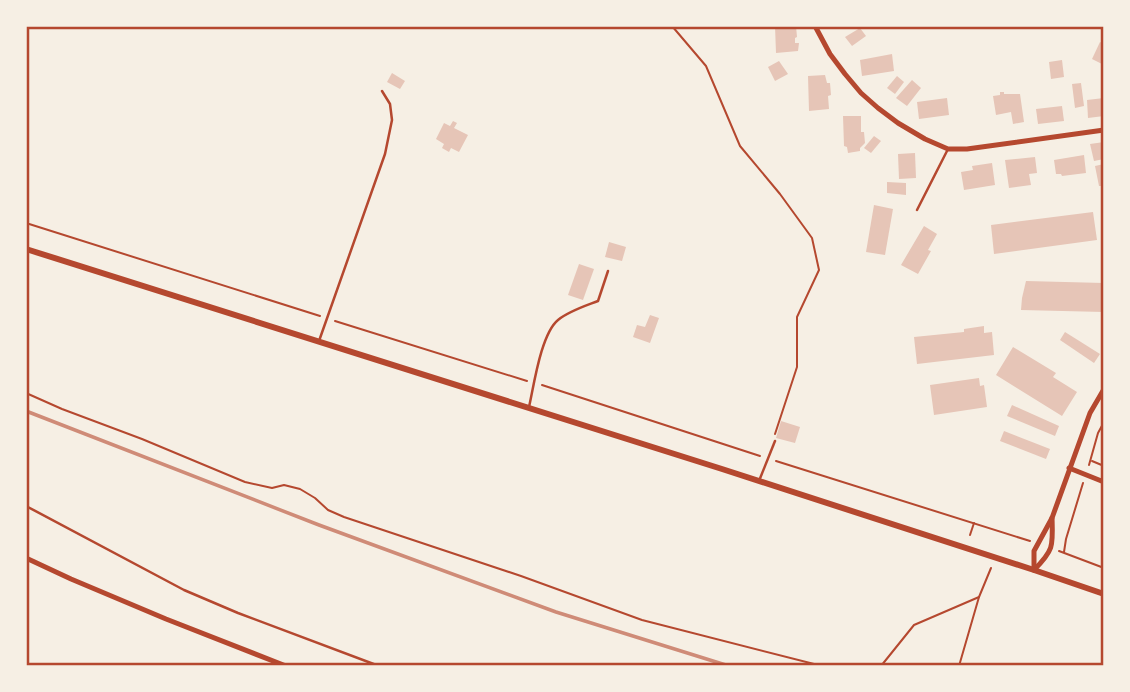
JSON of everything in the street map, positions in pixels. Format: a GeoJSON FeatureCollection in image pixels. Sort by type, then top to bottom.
{"type":"FeatureCollection","features":[{"type":"Feature","properties":{"kind":"street"},"geometry":{"type":"LineString","coordinates":[[816,26],[830,54],[861,93],[898,123],[948,149],[967,149],[1104,130]]}},
{"type":"Feature","properties":{"kind":"street"},"geometry":{"type":"LineString","coordinates":[[26,249],[529,407],[1104,594]]}},
{"type":"Feature","properties":{"kind":"street"},"geometry":{"type":"LineString","coordinates":[[1034,570],[1037,543],[1052,518],[1090,413],[1104,388]]}},
{"type":"Feature","properties":{"kind":"street"},"geometry":{"type":"LineString","coordinates":[[1069,468],[1104,482]]}},
{"type":"Feature","properties":{"kind":"street"},"geometry":{"type":"LineString","coordinates":[[1034,570],[1051,548],[1052,518]]}},
{"type":"Feature","properties":{"kind":"street"},"geometry":{"type":"LineString","coordinates":[[26,558],[154,614],[286,666]]}},
{"type":"Feature","properties":{"kind":"lane"},"geometry":{"type":"LineString","coordinates":[[319,341],[385,154],[392,120],[390,104],[382,91]]}},
{"type":"Feature","properties":{"kind":"lane"},"geometry":{"type":"LineString","coordinates":[[917,210],[948,149]]}},
{"type":"Feature","properties":{"kind":"lane"},"geometry":{"type":"LineString","coordinates":[[529,407],[542,349],[550,330],[557,321],[598,301],[608,271]]}},
{"type":"Feature","properties":{"kind":"lane"},"geometry":{"type":"LineString","coordinates":[[759,481],[775,441]]}},
{"type":"Feature","properties":{"kind":"lane"},"geometry":{"type":"LineString","coordinates":[[26,506],[184,590],[379,666]]}},
{"type":"Feature","properties":{"kind":"path"},"geometry":{"type":"LineString","coordinates":[[672,26],[706,66],[740,146],[812,238],[819,270],[797,317],[797,367],[780,415],[775,441]]}},
{"type":"Feature","properties":{"kind":"path"},"geometry":{"type":"LineString","coordinates":[[26,223],[1037,543]]}},
{"type":"Feature","properties":{"kind":"path"},"geometry":{"type":"LineString","coordinates":[[26,393],[245,482],[272,488],[284,485],[300,489],[328,510],[344,517],[642,620],[822,666]]}},
{"type":"Feature","properties":{"kind":"path"},"geometry":{"type":"LineString","coordinates":[[1064,553],[1085,475],[1104,422]]}},
{"type":"Feature","properties":{"kind":"path"},"geometry":{"type":"LineString","coordinates":[[1090,461],[1104,466]]}},
{"type":"Feature","properties":{"kind":"path"},"geometry":{"type":"LineString","coordinates":[[970,535],[974,522]]}},
{"type":"Feature","properties":{"kind":"path"},"geometry":{"type":"LineString","coordinates":[[1051,548],[1104,568]]}},
{"type":"Feature","properties":{"kind":"path"},"geometry":{"type":"LineString","coordinates":[[959,666],[979,597],[995,557]]}},
{"type":"Feature","properties":{"kind":"path"},"geometry":{"type":"LineString","coordinates":[[881,666],[914,625],[979,597]]}},
{"type":"Feature","properties":{"kind":"building"},"geometry":{"type":"Polygon","coordinates":[[[775,26],[796,26],[795,43],[799,43],[798,51],[776,53],[775,26]]]}},
{"type":"Feature","properties":{"kind":"building"},"geometry":{"type":"Polygon","coordinates":[[[860,28],[866,36],[852,46],[845,37],[860,28]]]}},
{"type":"Feature","properties":{"kind":"building"},"geometry":{"type":"Polygon","coordinates":[[[1100,42],[1104,44],[1104,65],[1092,59],[1100,42]]]}},
{"type":"Feature","properties":{"kind":"building"},"geometry":{"type":"Polygon","coordinates":[[[892,54],[894,71],[862,76],[860,60],[892,54]]]}},
{"type":"Feature","properties":{"kind":"building"},"geometry":{"type":"Polygon","coordinates":[[[1062,60],[1064,77],[1051,79],[1049,62],[1062,60]]]}},
{"type":"Feature","properties":{"kind":"building"},"geometry":{"type":"Polygon","coordinates":[[[779,61],[788,74],[775,81],[768,67],[779,61]]]}},
{"type":"Feature","properties":{"kind":"building"},"geometry":{"type":"Polygon","coordinates":[[[392,73],[405,81],[400,89],[387,82],[392,73]]]}},
{"type":"Feature","properties":{"kind":"building"},"geometry":{"type":"Polygon","coordinates":[[[825,75],[827,83],[830,83],[829,109],[809,111],[808,76],[825,75]]]}},
{"type":"Feature","properties":{"kind":"building"},"geometry":{"type":"Polygon","coordinates":[[[897,76],[904,82],[895,94],[887,88],[897,76]]]}},
{"type":"Feature","properties":{"kind":"building"},"geometry":{"type":"Polygon","coordinates":[[[912,80],[921,88],[907,106],[896,98],[912,80]]]}},
{"type":"Feature","properties":{"kind":"building"},"geometry":{"type":"Polygon","coordinates":[[[1081,83],[1084,106],[1075,108],[1072,84],[1081,83]]]}},
{"type":"Feature","properties":{"kind":"building"},"geometry":{"type":"Polygon","coordinates":[[[1000,92],[1020,94],[1024,122],[1013,124],[1011,112],[996,115],[993,96],[1000,95],[1000,92]]]}},
{"type":"Feature","properties":{"kind":"building"},"geometry":{"type":"Polygon","coordinates":[[[947,98],[949,115],[919,119],[917,102],[947,98]]]}},
{"type":"Feature","properties":{"kind":"building"},"geometry":{"type":"Polygon","coordinates":[[[1104,98],[1104,116],[1088,118],[1087,100],[1104,98]]]}},
{"type":"Feature","properties":{"kind":"building"},"geometry":{"type":"Polygon","coordinates":[[[1062,106],[1064,121],[1038,124],[1036,109],[1062,106]]]}},
{"type":"Feature","properties":{"kind":"building"},"geometry":{"type":"Polygon","coordinates":[[[843,116],[861,116],[861,132],[864,132],[865,143],[860,151],[848,153],[847,147],[844,146],[843,116]]]}},
{"type":"Feature","properties":{"kind":"building"},"geometry":{"type":"Polygon","coordinates":[[[453,121],[457,123],[454,128],[468,135],[459,152],[451,148],[449,152],[442,148],[444,144],[436,139],[444,123],[450,126],[453,121]]]}},
{"type":"Feature","properties":{"kind":"building"},"geometry":{"type":"Polygon","coordinates":[[[874,136],[881,141],[871,153],[864,148],[874,136]]]}},
{"type":"Feature","properties":{"kind":"building"},"geometry":{"type":"Polygon","coordinates":[[[1104,142],[1104,159],[1094,161],[1090,144],[1104,142]]]}},
{"type":"Feature","properties":{"kind":"building"},"geometry":{"type":"Polygon","coordinates":[[[915,153],[916,178],[899,179],[898,154],[915,153]]]}},
{"type":"Feature","properties":{"kind":"building"},"geometry":{"type":"Polygon","coordinates":[[[1084,155],[1086,173],[1062,176],[1056,174],[1054,160],[1084,155]]]}},
{"type":"Feature","properties":{"kind":"building"},"geometry":{"type":"Polygon","coordinates":[[[1035,157],[1037,173],[1029,174],[1031,185],[1009,188],[1005,160],[1035,157]]]}},
{"type":"Feature","properties":{"kind":"building"},"geometry":{"type":"Polygon","coordinates":[[[992,163],[995,185],[964,190],[961,172],[973,170],[972,166],[992,163]]]}},
{"type":"Feature","properties":{"kind":"building"},"geometry":{"type":"Polygon","coordinates":[[[1104,164],[1104,186],[1099,186],[1095,166],[1104,164]]]}},
{"type":"Feature","properties":{"kind":"building"},"geometry":{"type":"Polygon","coordinates":[[[887,182],[906,183],[906,195],[887,193],[887,182]]]}},
{"type":"Feature","properties":{"kind":"building"},"geometry":{"type":"Polygon","coordinates":[[[874,205],[893,209],[885,255],[866,252],[874,205]]]}},
{"type":"Feature","properties":{"kind":"building"},"geometry":{"type":"Polygon","coordinates":[[[1093,212],[1097,240],[994,254],[991,225],[1093,212]]]}},
{"type":"Feature","properties":{"kind":"building"},"geometry":{"type":"Polygon","coordinates":[[[924,226],[937,234],[918,274],[901,265],[924,226]]]}},
{"type":"Feature","properties":{"kind":"building"},"geometry":{"type":"Polygon","coordinates":[[[609,242],[626,247],[622,261],[605,257],[609,242]]]}},
{"type":"Feature","properties":{"kind":"building"},"geometry":{"type":"Polygon","coordinates":[[[579,264],[594,269],[583,300],[568,295],[579,264]]]}},
{"type":"Feature","properties":{"kind":"building"},"geometry":{"type":"Polygon","coordinates":[[[1026,281],[1104,283],[1104,312],[1021,310],[1026,281]]]}},
{"type":"Feature","properties":{"kind":"building"},"geometry":{"type":"Polygon","coordinates":[[[650,315],[659,318],[650,343],[633,337],[637,325],[645,327],[650,315]]]}},
{"type":"Feature","properties":{"kind":"building"},"geometry":{"type":"Polygon","coordinates":[[[984,326],[984,333],[992,332],[994,355],[917,364],[914,337],[964,332],[964,329],[984,326]]]}},
{"type":"Feature","properties":{"kind":"building"},"geometry":{"type":"Polygon","coordinates":[[[1065,332],[1100,354],[1094,363],[1060,340],[1065,332]]]}},
{"type":"Feature","properties":{"kind":"building"},"geometry":{"type":"Polygon","coordinates":[[[1013,347],[1056,373],[1053,377],[1077,392],[1062,416],[996,375],[1013,347]]]}},
{"type":"Feature","properties":{"kind":"building"},"geometry":{"type":"Polygon","coordinates":[[[979,378],[980,386],[984,385],[987,407],[934,415],[930,385],[979,378]]]}},
{"type":"Feature","properties":{"kind":"building"},"geometry":{"type":"Polygon","coordinates":[[[1012,405],[1059,426],[1055,436],[1007,416],[1012,405]]]}},
{"type":"Feature","properties":{"kind":"building"},"geometry":{"type":"Polygon","coordinates":[[[781,421],[800,427],[795,443],[776,438],[781,421]]]}},
{"type":"Feature","properties":{"kind":"building"},"geometry":{"type":"Polygon","coordinates":[[[1004,431],[1050,449],[1046,459],[1000,441],[1004,431]]]}},
{"type":"Feature","properties":{"kind":"railway"},"geometry":{"type":"LineString","coordinates":[[26,411],[319,525],[556,612],[729,666]]}}]}
